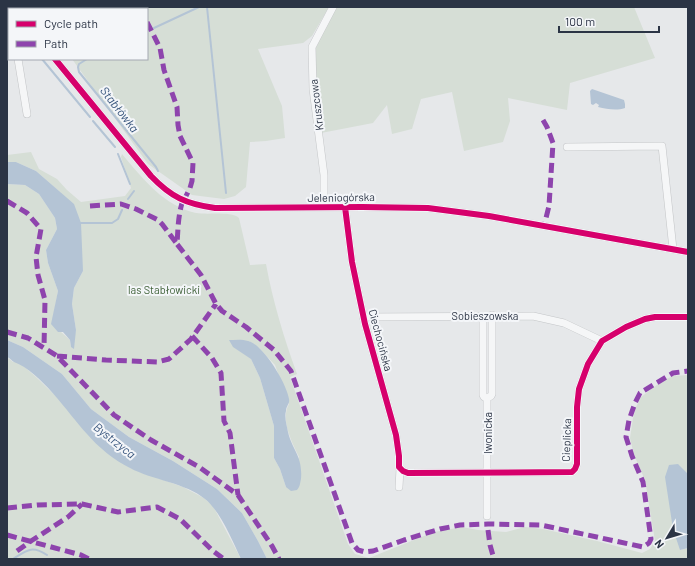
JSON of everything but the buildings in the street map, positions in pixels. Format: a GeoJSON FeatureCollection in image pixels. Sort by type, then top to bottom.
{"type":"FeatureCollection","features":[{"type":"Feature","properties":{"kind":"street","name":"Kruszcowa"},"geometry":{"type":"LineString","coordinates":[[324,207],[324,175],[313,89],[312,47],[333,7]]}},
{"type":"Feature","properties":{"kind":"street"},"geometry":{"type":"LineString","coordinates":[[18,60],[27,114]]}},
{"type":"Feature","properties":{"kind":"street","name":"Jeleniogórska"},"geometry":{"type":"LineString","coordinates":[[56,60],[151,176],[163,188],[183,200],[196,205],[215,208],[428,208],[463,212],[688,252]]}},
{"type":"Feature","properties":{"kind":"street"},"geometry":{"type":"LineString","coordinates":[[567,147],[662,146],[672,249]]}},
{"type":"Feature","properties":{"kind":"street","name":"Ciechocińska"},"geometry":{"type":"LineString","coordinates":[[345,207],[352,262],[363,317],[396,435],[400,469],[398,487]]}},
{"type":"Feature","properties":{"kind":"street","name":"Sobieszowska"},"geometry":{"type":"LineString","coordinates":[[363,317],[492,315],[533,316],[549,319],[574,327],[602,341]]}},
{"type":"Feature","properties":{"kind":"street","name":"Iwonicka"},"geometry":{"type":"LineString","coordinates":[[487,398],[492,394],[492,315]]}},
{"type":"Feature","properties":{"kind":"street","name":"Iwonicka"},"geometry":{"type":"LineString","coordinates":[[483,316],[483,395],[487,398],[487,516]]}},
{"type":"Feature","properties":{"kind":"street","name":"Cieplicka"},"geometry":{"type":"LineString","coordinates":[[400,469],[407,473],[572,472],[577,464],[577,407],[579,389],[584,372],[602,341],[626,327],[645,319],[655,317],[688,317]]}},
{"type":"Feature","properties":{"kind":"green space"},"geometry":{"type":"Polygon","coordinates":[[[15,7],[71,7],[64,8],[15,7]]]}},
{"type":"Feature","properties":{"kind":"green space"},"geometry":{"type":"Polygon","coordinates":[[[329,7],[312,36],[303,43],[258,49],[282,106],[285,138],[250,142],[246,187],[235,196],[224,199],[192,195],[148,164],[73,60],[148,60],[148,8],[71,8],[329,7]]]}},
{"type":"Feature","properties":{"kind":"green space"},"geometry":{"type":"Polygon","coordinates":[[[336,7],[634,7],[655,58],[570,83],[567,110],[508,98],[510,121],[503,142],[464,151],[452,92],[421,99],[412,129],[392,134],[387,105],[373,123],[321,133],[314,48],[336,7]]]}},
{"type":"Feature","properties":{"kind":"green space","name":"las Stabłowicki"},"geometry":{"type":"Polygon","coordinates":[[[31,152],[39,169],[57,179],[81,202],[125,196],[131,188],[121,157],[122,154],[146,182],[164,198],[174,204],[196,213],[225,214],[239,218],[250,265],[266,264],[279,320],[297,374],[290,377],[348,544],[355,554],[369,558],[434,532],[462,527],[506,532],[525,527],[543,529],[642,553],[650,549],[655,541],[645,480],[634,455],[630,438],[633,418],[641,397],[662,381],[673,376],[688,375],[688,474],[687,472],[680,550],[688,548],[688,559],[267,559],[242,513],[217,489],[173,461],[129,437],[91,409],[62,374],[23,347],[7,340],[7,184],[25,185],[39,194],[55,218],[57,229],[46,250],[48,263],[58,291],[52,324],[70,340],[71,347],[76,330],[72,304],[74,288],[83,271],[61,193],[36,171],[16,162],[7,162],[7,155],[31,152]],[[249,341],[251,359],[260,378],[274,426],[274,458],[280,469],[286,487],[299,457],[290,438],[286,424],[289,404],[275,365],[259,348],[249,341]]]}},
{"type":"Feature","properties":{"kind":"green space"},"geometry":{"type":"Polygon","coordinates":[[[7,357],[13,362],[19,362],[36,377],[130,468],[183,487],[204,498],[213,506],[241,559],[7,559],[7,357]]]}},
{"type":"Feature","properties":{"kind":"water"},"geometry":{"type":"Polygon","coordinates":[[[592,89],[624,100],[625,108],[608,109],[598,107],[599,105],[596,103],[593,105],[591,104],[590,91],[592,89]]]}},
{"type":"Feature","properties":{"kind":"water"},"geometry":{"type":"Polygon","coordinates":[[[7,162],[16,162],[36,171],[74,204],[81,223],[83,271],[74,288],[72,304],[76,330],[74,349],[71,347],[70,340],[63,332],[58,332],[51,324],[58,291],[48,263],[46,250],[57,229],[55,218],[39,194],[25,185],[7,184],[7,162]]]}},
{"type":"Feature","properties":{"kind":"water","name":"Bystrzyca"},"geometry":{"type":"Polygon","coordinates":[[[7,340],[23,347],[62,374],[91,409],[129,437],[173,461],[217,489],[242,513],[267,559],[241,559],[226,527],[216,511],[205,499],[179,485],[148,476],[130,468],[101,448],[91,439],[44,383],[34,374],[7,357],[7,340]]]}},
{"type":"Feature","properties":{"kind":"water"},"geometry":{"type":"Polygon","coordinates":[[[229,340],[243,340],[254,344],[267,357],[284,384],[289,401],[285,413],[285,419],[290,438],[299,459],[301,471],[301,479],[297,490],[291,491],[286,487],[280,469],[274,458],[274,426],[260,378],[251,359],[233,347],[229,340]]]}},
{"type":"Feature","properties":{"kind":"water"},"geometry":{"type":"Polygon","coordinates":[[[678,464],[688,474],[688,548],[680,550],[673,529],[665,477],[669,465],[678,464]]]}},
{"type":"Feature","properties":{"kind":"waterway"},"geometry":{"type":"LineString","coordinates":[[154,28],[199,7]]}},
{"type":"Feature","properties":{"kind":"waterway"},"geometry":{"type":"LineString","coordinates":[[207,7],[226,193]]}},
{"type":"Feature","properties":{"kind":"waterway"},"geometry":{"type":"LineString","coordinates":[[43,60],[90,117]]}},
{"type":"Feature","properties":{"kind":"waterway","name":"Stabłówka"},"geometry":{"type":"LineString","coordinates":[[85,60],[79,64],[79,72],[158,171]]}},
{"type":"Feature","properties":{"kind":"waterway"},"geometry":{"type":"LineString","coordinates":[[93,121],[115,147]]}},
{"type":"Feature","properties":{"kind":"waterway"},"geometry":{"type":"LineString","coordinates":[[118,154],[130,184]]}},
{"type":"Feature","properties":{"kind":"waterway","name":"Stabłówka"},"geometry":{"type":"LineString","coordinates":[[128,199],[134,191]]}},
{"type":"Feature","properties":{"kind":"waterway","name":"Stabłówka"},"geometry":{"type":"LineString","coordinates":[[81,223],[112,223],[118,219],[122,210]]}},
{"type":"Feature","properties":{"kind":"waterway"},"geometry":{"type":"LineString","coordinates":[[13,559],[22,553],[33,549],[47,555]]}},
{"type":"Feature","properties":{"kind":"marked path"},"geometry":{"type":"LineString","coordinates":[[148,24],[160,48],[164,70],[177,107],[180,136],[193,163],[192,181],[186,196]]}},
{"type":"Feature","properties":{"kind":"marked path"},"geometry":{"type":"LineString","coordinates":[[543,120],[553,143],[549,206],[544,226]]}},
{"type":"Feature","properties":{"kind":"marked path"},"geometry":{"type":"LineString","coordinates":[[183,200],[179,216],[177,244],[201,275],[216,304],[222,311],[246,327],[274,350],[291,371],[352,543],[358,550],[365,552],[373,551],[440,529],[460,525],[488,524],[541,525],[643,547],[649,543],[651,539],[643,482],[626,437],[629,420],[640,393],[673,373],[688,371]]}},
{"type":"Feature","properties":{"kind":"marked path"},"geometry":{"type":"LineString","coordinates":[[7,201],[27,213],[41,229],[36,257],[38,275],[45,300],[44,348]]}},
{"type":"Feature","properties":{"kind":"marked path"},"geometry":{"type":"LineString","coordinates":[[90,206],[121,204],[136,209],[158,220],[177,244]]}},
{"type":"Feature","properties":{"kind":"marked path"},"geometry":{"type":"LineString","coordinates":[[57,356],[157,362],[169,359],[191,339],[216,304]]}},
{"type":"Feature","properties":{"kind":"marked path"},"geometry":{"type":"LineString","coordinates":[[7,332],[28,338],[57,356],[114,415],[151,440],[199,467],[238,495],[279,559]]}},
{"type":"Feature","properties":{"kind":"marked path"},"geometry":{"type":"LineString","coordinates":[[192,336],[212,358],[221,373],[224,421],[230,433],[238,495]]}},
{"type":"Feature","properties":{"kind":"marked path"},"geometry":{"type":"LineString","coordinates":[[7,508],[37,505],[82,504],[118,512],[157,507],[180,519],[213,551],[224,559]]}},
{"type":"Feature","properties":{"kind":"marked path"},"geometry":{"type":"LineString","coordinates":[[17,551],[68,517],[82,504]]}},
{"type":"Feature","properties":{"kind":"marked path"},"geometry":{"type":"LineString","coordinates":[[488,530],[494,559]]}},
{"type":"Feature","properties":{"kind":"marked path"},"geometry":{"type":"LineString","coordinates":[[7,535],[81,555],[89,559]]}},
{"type":"Feature","properties":{"kind":"cycle path"},"geometry":{"type":"LineString","coordinates":[[56,60],[151,176],[165,189],[187,202],[215,208],[428,208],[489,216],[688,252]]}},
{"type":"Feature","properties":{"kind":"cycle path"},"geometry":{"type":"LineString","coordinates":[[345,207],[352,262],[365,324],[396,435],[399,467],[408,473],[572,472],[577,464],[577,407],[579,389],[588,364],[602,341],[626,327],[645,319],[655,317],[688,317]]}}]}
